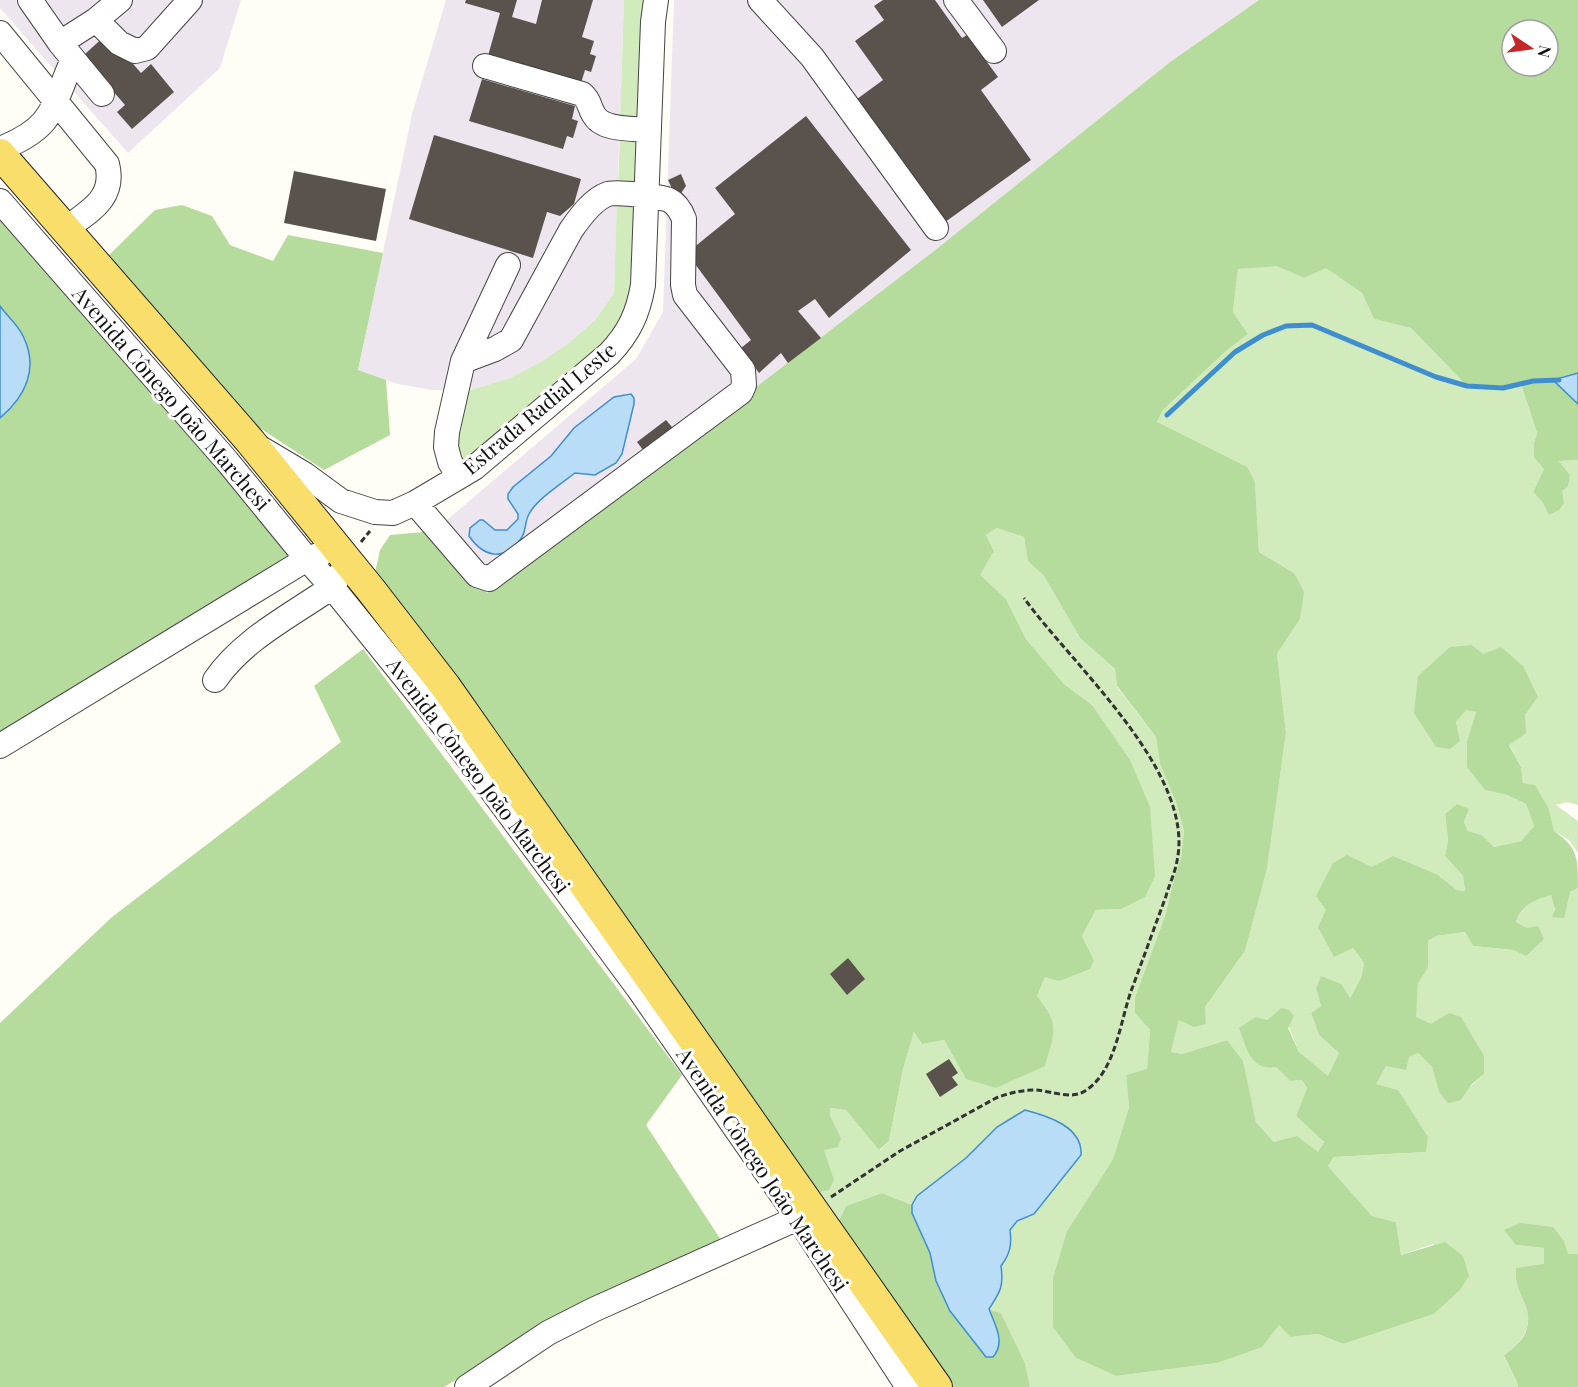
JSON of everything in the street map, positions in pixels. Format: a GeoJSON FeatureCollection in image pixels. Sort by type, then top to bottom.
{"type":"FeatureCollection","features":[{"type":"Feature","properties":{"kind":"main road"},"geometry":{"type":"LineString","coordinates":[[0,154],[250,441],[446,687],[805,1214],[937,1387]]}},
{"type":"Feature","properties":{"kind":"street"},"geometry":{"type":"LineString","coordinates":[[30,0],[102,94]]}},
{"type":"Feature","properties":{"kind":"street"},"geometry":{"type":"LineString","coordinates":[[0,149],[22,140],[38,129],[48,118],[56,101],[67,51],[96,20],[120,0]]}},
{"type":"Feature","properties":{"kind":"street"},"geometry":{"type":"LineString","coordinates":[[96,20],[119,43],[135,51],[147,48],[190,0]]}},
{"type":"Feature","properties":{"kind":"street"},"geometry":{"type":"LineString","coordinates":[[760,0],[812,57],[936,228]]}},
{"type":"Feature","properties":{"kind":"street"},"geometry":{"type":"LineString","coordinates":[[956,0],[994,51]]}},
{"type":"Feature","properties":{"kind":"street","name":"Estrada Radial Leste"},"geometry":{"type":"LineString","coordinates":[[393,513],[415,503],[483,460],[609,354],[623,340],[632,324],[639,307],[643,285],[653,7]]}},
{"type":"Feature","properties":{"kind":"street"},"geometry":{"type":"LineString","coordinates":[[0,33],[107,164],[110,176],[106,191],[99,203],[64,230]]}},
{"type":"Feature","properties":{"kind":"street"},"geometry":{"type":"LineString","coordinates":[[485,66],[582,94],[589,100],[594,115],[600,122],[609,126],[649,130]]}},
{"type":"Feature","properties":{"kind":"street"},"geometry":{"type":"LineString","coordinates":[[415,503],[477,575],[489,579],[741,392],[744,385],[743,370],[685,295],[683,285],[684,219],[681,212],[667,198],[647,196],[609,193],[593,204],[582,214],[571,230],[511,339],[495,349],[463,361]]}},
{"type":"Feature","properties":{"kind":"street","name":"Avenida Cônego João Marchesi"},"geometry":{"type":"LineString","coordinates":[[0,201],[227,461],[444,726],[805,1214],[908,1387]]}},
{"type":"Feature","properties":{"kind":"street"},"geometry":{"type":"LineString","coordinates":[[459,477],[450,462],[446,447],[447,432],[463,361],[508,265]]}},
{"type":"Feature","properties":{"kind":"street"},"geometry":{"type":"LineString","coordinates":[[227,461],[250,441],[304,474],[341,501],[375,512],[393,513]]}},
{"type":"Feature","properties":{"kind":"street"},"geometry":{"type":"LineString","coordinates":[[0,746],[307,559],[343,555],[332,587],[240,649],[226,663],[215,680]]}},
{"type":"Feature","properties":{"kind":"street"},"geometry":{"type":"LineString","coordinates":[[467,1387],[548,1333],[593,1310],[805,1214]]}},
{"type":"Feature","properties":{"kind":"path"},"geometry":{"type":"LineString","coordinates":[[343,555],[357,546],[371,529],[393,513]]}},
{"type":"Feature","properties":{"kind":"path"},"geometry":{"type":"LineString","coordinates":[[805,1214],[900,1151],[996,1098],[1012,1092],[1035,1090],[1066,1095],[1084,1092],[1101,1077],[1116,1047],[1129,996],[1177,861],[1179,833],[1172,803],[1159,772],[1141,741],[1041,622],[1024,598]]}},
{"type":"Feature","properties":{"kind":"shaded area"},"geometry":{"type":"Polygon","coordinates":[[[0,0],[241,0],[220,68],[128,153],[0,8],[0,0]]]}},
{"type":"Feature","properties":{"kind":"shaded area"},"geometry":{"type":"Polygon","coordinates":[[[446,0],[624,0],[614,293],[595,320],[570,342],[539,364],[510,378],[467,391],[432,390],[398,384],[358,371],[412,114],[446,0]]]}},
{"type":"Feature","properties":{"kind":"shaded area"},"geometry":{"type":"Polygon","coordinates":[[[674,0],[1259,0],[1170,62],[934,251],[487,593],[434,531],[636,359],[663,312],[674,0]]]}},
{"type":"Feature","properties":{"kind":"green space"},"geometry":{"type":"Polygon","coordinates":[[[624,0],[644,0],[640,123],[620,121],[624,0]]]}},
{"type":"Feature","properties":{"kind":"green space"},"geometry":{"type":"Polygon","coordinates":[[[1259,0],[1578,0],[1578,373],[1554,380],[1578,404],[1578,460],[1559,461],[1570,475],[1568,487],[1562,491],[1564,503],[1559,510],[1549,515],[1543,503],[1533,492],[1544,469],[1534,457],[1537,433],[1521,384],[1503,388],[1467,386],[1411,328],[1374,319],[1362,293],[1326,268],[1304,278],[1277,266],[1238,269],[1233,312],[1248,334],[1225,352],[1163,410],[1157,422],[1247,467],[1255,482],[1259,552],[1294,573],[1304,592],[1300,619],[1277,654],[1286,733],[1267,869],[1245,951],[1205,1007],[1206,1024],[1194,1027],[1179,1020],[1171,1052],[1182,1054],[1227,1040],[1243,1061],[1256,1122],[1274,1142],[1297,1136],[1318,1152],[1324,1142],[1296,1116],[1307,1088],[1302,1080],[1290,1081],[1276,1067],[1267,1067],[1255,1062],[1247,1050],[1239,1028],[1256,1017],[1267,1020],[1281,1008],[1289,1010],[1294,1016],[1288,1028],[1299,1052],[1328,1076],[1339,1053],[1319,1035],[1311,1013],[1321,1006],[1316,988],[1321,976],[1341,984],[1350,998],[1361,978],[1364,963],[1353,948],[1334,957],[1318,927],[1326,910],[1316,896],[1333,863],[1347,855],[1372,867],[1393,856],[1438,875],[1457,890],[1465,891],[1463,876],[1445,856],[1448,840],[1445,814],[1457,804],[1469,809],[1464,822],[1468,831],[1482,835],[1494,847],[1521,841],[1534,826],[1526,804],[1507,795],[1485,790],[1467,767],[1467,741],[1476,712],[1466,710],[1456,722],[1460,741],[1450,749],[1436,747],[1414,713],[1418,676],[1450,647],[1472,645],[1483,654],[1501,647],[1523,666],[1538,697],[1525,715],[1526,733],[1509,745],[1521,767],[1523,783],[1535,785],[1549,809],[1554,831],[1568,843],[1575,854],[1578,888],[1570,892],[1564,918],[1552,917],[1555,910],[1551,895],[1534,901],[1521,912],[1516,922],[1527,928],[1538,926],[1544,939],[1526,956],[1513,950],[1473,946],[1465,932],[1436,936],[1428,941],[1428,967],[1418,984],[1416,1017],[1431,1024],[1449,1013],[1461,1017],[1484,1056],[1484,1074],[1472,1084],[1461,1100],[1448,1103],[1439,1092],[1432,1067],[1418,1053],[1409,1057],[1406,1070],[1386,1066],[1376,1084],[1398,1090],[1428,1137],[1426,1152],[1334,1157],[1328,1166],[1372,1216],[1396,1222],[1401,1255],[1445,1242],[1463,1256],[1469,1276],[1459,1291],[1434,1314],[1343,1344],[1318,1334],[1290,1337],[1279,1325],[1262,1347],[1217,1363],[1116,1376],[1076,1358],[1053,1327],[1053,1278],[1067,1231],[1113,1159],[1129,1107],[1126,1075],[1147,1069],[1150,1030],[1135,1013],[1135,997],[1165,916],[1181,858],[1184,831],[1176,802],[1160,764],[1156,737],[1117,686],[1115,669],[1080,638],[1044,576],[1028,561],[1024,537],[997,528],[986,535],[994,551],[980,575],[1006,599],[1026,639],[1064,684],[1092,705],[1130,760],[1150,807],[1155,876],[1145,897],[1121,909],[1096,910],[1082,936],[1094,960],[1090,969],[1059,981],[1045,977],[1037,996],[1050,1015],[1053,1037],[1045,1066],[996,1088],[966,1079],[944,1040],[922,1044],[914,1032],[903,1069],[889,1141],[879,1150],[846,1110],[830,1108],[830,1115],[841,1138],[838,1147],[824,1150],[834,1180],[829,1190],[814,1193],[375,573],[380,550],[390,535],[434,531],[487,593],[934,251],[1170,62],[1259,0]]]}},
{"type":"Feature","properties":{"kind":"green space"},"geometry":{"type":"Polygon","coordinates":[[[620,133],[639,135],[637,189],[618,187],[620,133]]]}},
{"type":"Feature","properties":{"kind":"green space"},"geometry":{"type":"Polygon","coordinates":[[[617,198],[636,201],[633,283],[630,303],[615,333],[461,465],[452,431],[467,391],[510,378],[541,362],[570,342],[595,320],[614,293],[617,198]]]}},
{"type":"Feature","properties":{"kind":"green space"},"geometry":{"type":"Polygon","coordinates":[[[182,205],[212,216],[230,245],[273,261],[288,235],[383,253],[358,370],[386,380],[390,435],[324,470],[252,423],[107,257],[155,210],[182,205]]]}},
{"type":"Feature","properties":{"kind":"green space"},"geometry":{"type":"Polygon","coordinates":[[[0,217],[294,555],[0,733],[0,418],[7,412],[23,335],[0,306],[0,217]]]}},
{"type":"Feature","properties":{"kind":"green space"},"geometry":{"type":"Polygon","coordinates":[[[1277,265],[1304,278],[1326,267],[1362,293],[1374,319],[1411,328],[1467,386],[1503,388],[1521,384],[1537,433],[1534,443],[1544,469],[1533,492],[1543,503],[1568,487],[1570,475],[1559,461],[1578,460],[1578,805],[1567,802],[1556,805],[1578,821],[1578,853],[1569,840],[1554,831],[1549,809],[1523,783],[1521,767],[1509,744],[1538,697],[1483,654],[1418,676],[1460,741],[1456,722],[1466,709],[1476,712],[1467,741],[1485,790],[1507,795],[1526,804],[1534,826],[1521,841],[1494,847],[1482,835],[1468,831],[1464,822],[1469,809],[1445,814],[1448,840],[1445,856],[1463,876],[1465,891],[1457,890],[1438,875],[1353,948],[1364,963],[1361,978],[1350,998],[1321,977],[1316,988],[1321,1006],[1311,1013],[1319,1035],[1339,1053],[1328,1077],[1299,1052],[1281,1008],[1267,1020],[1276,1067],[1290,1081],[1302,1080],[1307,1088],[1296,1116],[1324,1142],[1318,1152],[1274,1142],[1256,1122],[1243,1062],[1227,1040],[1182,1054],[1171,1052],[1179,1019],[1205,1007],[1245,951],[1267,869],[1286,733],[1277,654],[1300,619],[1294,573],[1259,552],[1255,482],[1157,423],[1163,410],[1225,352],[1248,334],[1233,312],[1238,269],[1277,265]]]}},
{"type":"Feature","properties":{"kind":"green space"},"geometry":{"type":"Polygon","coordinates":[[[997,528],[1024,537],[1028,561],[1044,576],[1080,638],[1115,669],[1117,687],[1156,737],[1160,764],[1176,802],[1184,831],[1181,858],[1165,916],[1135,997],[1135,1013],[1150,1030],[1147,1070],[1126,1075],[1129,1107],[1113,1159],[1067,1231],[1076,1358],[1116,1376],[1217,1363],[1279,1325],[1290,1337],[1318,1334],[1343,1344],[1434,1314],[1459,1291],[1433,1244],[1401,1255],[1396,1222],[1372,1216],[1328,1166],[1334,1157],[1426,1152],[1398,1090],[1375,1084],[1386,1066],[1418,1053],[1432,1067],[1439,1092],[1461,1100],[1470,1087],[1484,1074],[1449,1013],[1431,1025],[1415,1017],[1418,984],[1428,966],[1428,941],[1436,936],[1465,932],[1473,946],[1513,950],[1526,956],[1527,928],[1516,922],[1525,907],[1534,900],[1551,894],[1555,911],[1570,892],[1578,888],[1578,1254],[1568,1255],[1564,1241],[1516,1245],[1544,1248],[1544,1265],[1516,1268],[1518,1286],[1527,1308],[1528,1325],[1522,1338],[1504,1357],[1518,1387],[1030,1387],[1025,1363],[1001,1313],[988,1309],[1000,1289],[1001,1266],[1010,1249],[1010,1230],[1017,1221],[1034,1214],[1064,1125],[1039,1113],[1025,1110],[997,1127],[966,1158],[917,1196],[912,1205],[882,1193],[846,1206],[837,1225],[814,1193],[824,1150],[841,1138],[830,1115],[830,1108],[846,1110],[880,1150],[889,1141],[903,1069],[914,1032],[922,1044],[944,1040],[966,1079],[1047,1009],[1037,996],[1045,977],[1094,960],[1082,936],[1096,910],[1121,909],[1092,705],[1064,684],[1026,639],[1006,599],[979,575],[994,551],[986,535],[997,528]]]}},
{"type":"Feature","properties":{"kind":"green space"},"geometry":{"type":"Polygon","coordinates":[[[363,649],[682,1075],[646,1125],[721,1240],[547,1325],[444,1387],[0,1387],[0,1023],[112,917],[341,742],[314,686],[363,649]]]}},
{"type":"Feature","properties":{"kind":"green space"},"geometry":{"type":"Polygon","coordinates":[[[882,1193],[912,1205],[912,1213],[930,1253],[936,1281],[950,1311],[987,1357],[993,1357],[1000,1339],[988,1309],[1001,1313],[1025,1363],[1030,1387],[952,1387],[837,1225],[846,1206],[882,1193]]]}},
{"type":"Feature","properties":{"kind":"green space"},"geometry":{"type":"Polygon","coordinates":[[[1520,1223],[1553,1227],[1564,1241],[1568,1254],[1578,1254],[1578,1387],[1518,1387],[1504,1356],[1522,1339],[1528,1326],[1527,1308],[1518,1286],[1516,1268],[1544,1264],[1544,1248],[1516,1245],[1504,1230],[1520,1223]]]}},
{"type":"Feature","properties":{"kind":"water"},"geometry":{"type":"Polygon","coordinates":[[[0,306],[21,332],[28,348],[30,370],[23,391],[0,418],[0,306]]]}},
{"type":"Feature","properties":{"kind":"water"},"geometry":{"type":"Polygon","coordinates":[[[1578,373],[1578,404],[1553,380],[1578,373]]]}},
{"type":"Feature","properties":{"kind":"water"},"geometry":{"type":"Polygon","coordinates":[[[631,394],[634,404],[622,454],[616,463],[595,475],[575,473],[550,492],[532,509],[522,537],[509,550],[495,554],[488,553],[475,543],[469,536],[470,528],[480,520],[495,530],[507,530],[518,519],[518,514],[508,499],[508,494],[513,487],[551,456],[574,428],[614,397],[631,394]]]}},
{"type":"Feature","properties":{"kind":"water"},"geometry":{"type":"Polygon","coordinates":[[[1025,1110],[1053,1119],[1070,1130],[1080,1145],[1081,1155],[1034,1214],[1017,1221],[1010,1230],[1010,1249],[1001,1266],[1000,1289],[989,1309],[998,1333],[999,1345],[993,1357],[986,1357],[950,1311],[936,1281],[930,1253],[912,1213],[912,1205],[917,1196],[966,1158],[997,1127],[1025,1110]]]}},
{"type":"Feature","properties":{"kind":"building"},"geometry":{"type":"Polygon","coordinates":[[[466,0],[517,0],[512,17],[536,24],[542,0],[593,0],[582,37],[594,41],[590,54],[596,56],[591,72],[585,70],[581,83],[488,56],[500,13],[465,3],[466,0]]]}},
{"type":"Feature","properties":{"kind":"building"},"geometry":{"type":"Polygon","coordinates":[[[883,0],[935,0],[962,38],[967,35],[998,77],[981,90],[1031,160],[941,225],[853,102],[883,80],[855,41],[884,20],[874,6],[883,0]]]}},
{"type":"Feature","properties":{"kind":"building"},"geometry":{"type":"Polygon","coordinates":[[[983,0],[1039,0],[1002,27],[983,0]]]}},
{"type":"Feature","properties":{"kind":"building"},"geometry":{"type":"Polygon","coordinates":[[[107,34],[141,73],[151,64],[174,92],[132,129],[117,112],[125,105],[93,68],[95,66],[85,54],[107,34]]]}},
{"type":"Feature","properties":{"kind":"building"},"geometry":{"type":"Polygon","coordinates":[[[482,79],[575,106],[572,119],[578,121],[573,138],[567,136],[563,149],[469,121],[482,79]]]}},
{"type":"Feature","properties":{"kind":"building"},"geometry":{"type":"Polygon","coordinates":[[[806,116],[911,250],[829,318],[815,299],[798,311],[821,338],[788,363],[781,353],[759,373],[741,348],[751,340],[687,253],[735,214],[715,188],[806,116]]]}},
{"type":"Feature","properties":{"kind":"building"},"geometry":{"type":"Polygon","coordinates":[[[434,135],[581,179],[574,204],[560,216],[547,212],[533,258],[409,219],[434,135]]]}},
{"type":"Feature","properties":{"kind":"building"},"geometry":{"type":"Polygon","coordinates":[[[294,171],[386,189],[376,241],[284,223],[294,171]]]}},
{"type":"Feature","properties":{"kind":"building"},"geometry":{"type":"Polygon","coordinates":[[[681,174],[686,186],[677,199],[668,180],[681,174]]]}},
{"type":"Feature","properties":{"kind":"building"},"geometry":{"type":"Polygon","coordinates":[[[666,420],[677,433],[647,455],[637,442],[666,420]]]}},
{"type":"Feature","properties":{"kind":"building"},"geometry":{"type":"Polygon","coordinates":[[[848,958],[865,979],[847,995],[830,974],[848,958]]]}},
{"type":"Feature","properties":{"kind":"building"},"geometry":{"type":"Polygon","coordinates":[[[949,1059],[958,1073],[952,1077],[958,1085],[940,1097],[926,1074],[949,1059]]]}},
{"type":"Feature","properties":{"kind":"waterway"},"geometry":{"type":"LineString","coordinates":[[1167,415],[1235,352],[1263,335],[1286,326],[1312,325],[1436,377],[1467,386],[1503,388],[1533,381],[1559,380]]}}]}
